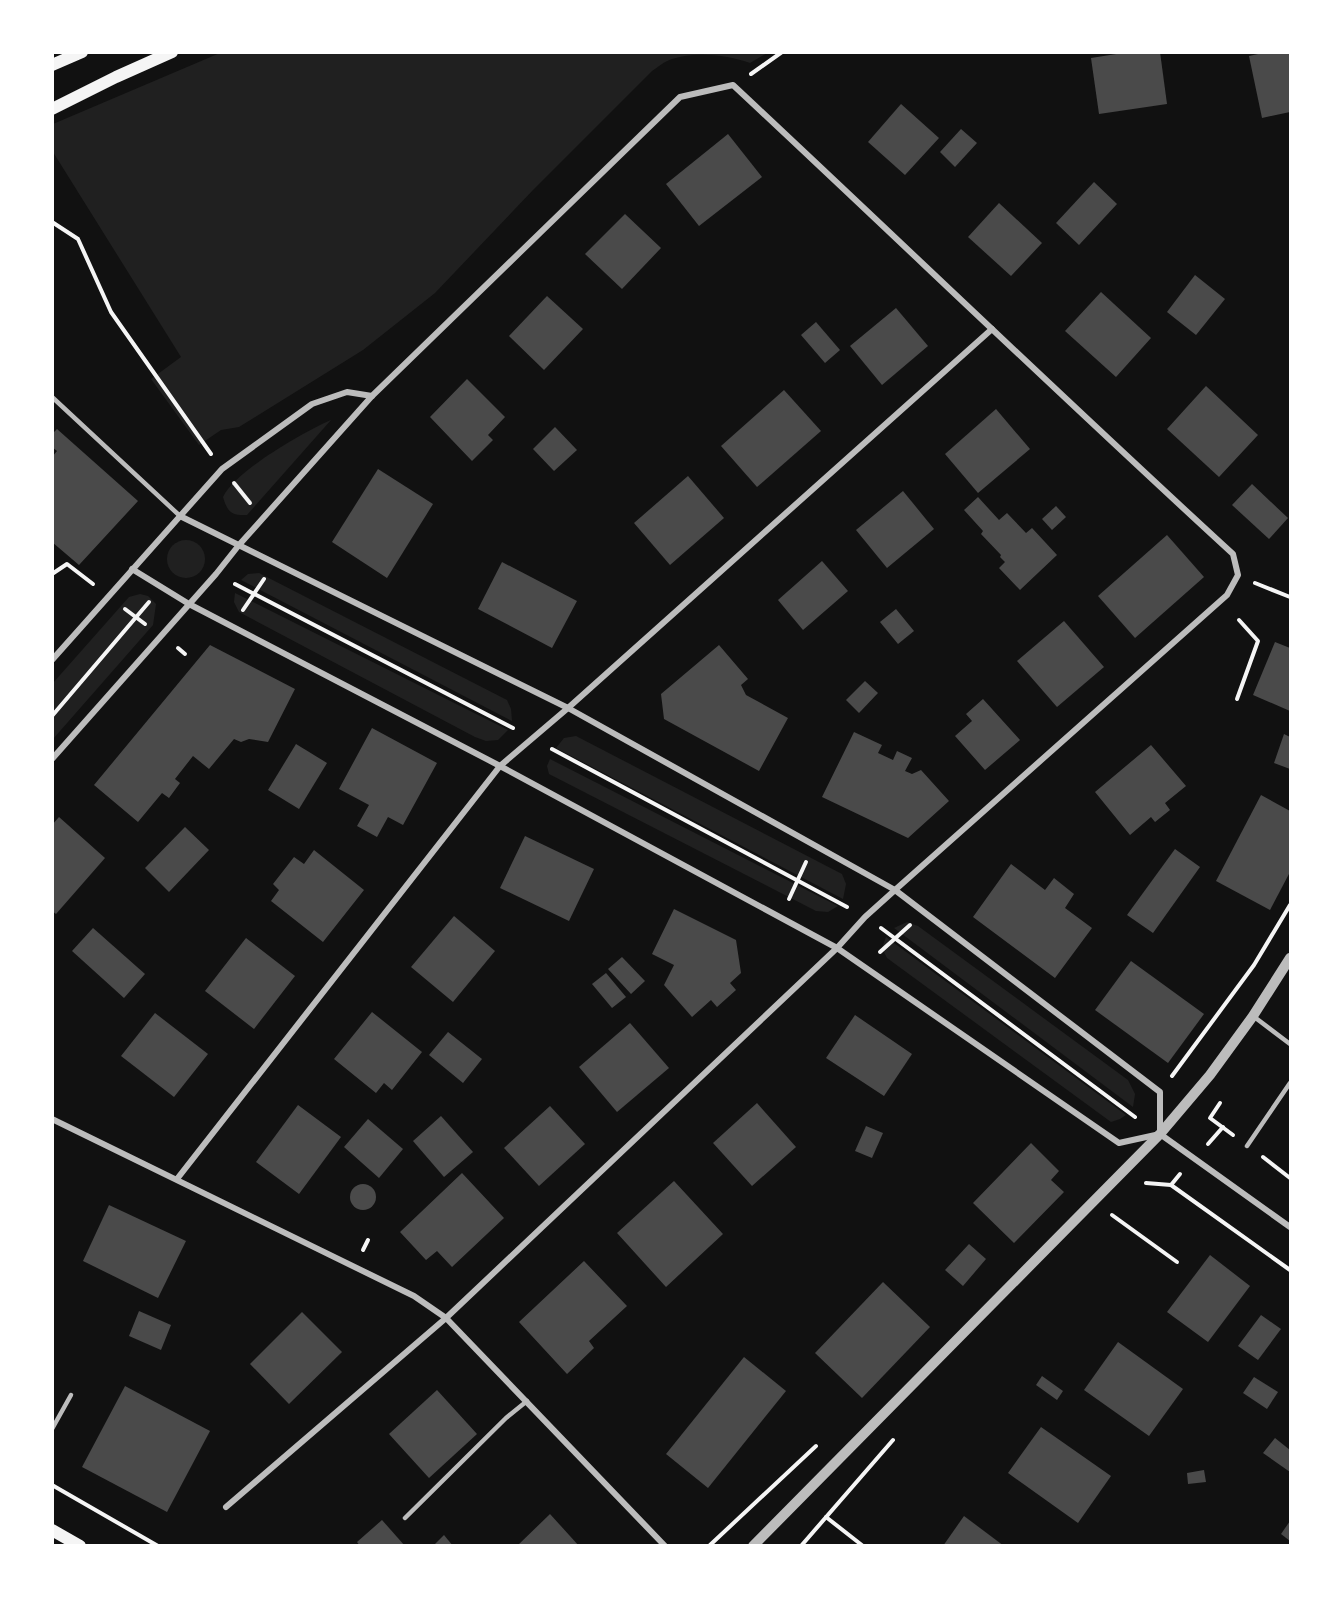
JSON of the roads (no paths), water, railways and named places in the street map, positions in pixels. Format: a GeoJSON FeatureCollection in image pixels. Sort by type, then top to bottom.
{"type":"FeatureCollection","features":[{"type":"Feature","properties":{"kind":"main road"},"geometry":{"type":"LineString","coordinates":[[52,65],[81,52]]}},
{"type":"Feature","properties":{"kind":"main road"},"geometry":{"type":"LineString","coordinates":[[52,109],[116,76],[172,52]]}},
{"type":"Feature","properties":{"kind":"main road"},"geometry":{"type":"LineString","coordinates":[[52,1530],[80,1545]]}},
{"type":"Feature","properties":{"kind":"street"},"geometry":{"type":"LineString","coordinates":[[52,759],[372,396],[680,97],[733,85],[1091,424],[1233,554],[1238,575],[1227,595],[895,890],[837,948],[446,1318],[226,1507]]}},
{"type":"Feature","properties":{"kind":"street"},"geometry":{"type":"LineString","coordinates":[[177,1179],[500,766],[992,329]]}},
{"type":"Feature","properties":{"kind":"street"},"geometry":{"type":"LineString","coordinates":[[52,660],[222,469],[312,404],[347,392],[372,396]]}},
{"type":"Feature","properties":{"kind":"street"},"geometry":{"type":"LineString","coordinates":[[180,516],[568,708],[895,890],[1160,1092],[1160,1134]]}},
{"type":"Feature","properties":{"kind":"street"},"geometry":{"type":"LineString","coordinates":[[132,569],[189,604],[500,766],[837,948],[1119,1143],[1160,1134],[1290,1227]]}},
{"type":"Feature","properties":{"kind":"street"},"geometry":{"type":"LineString","coordinates":[[753,1545],[1160,1134],[1210,1075],[1253,1016],[1290,958]]}},
{"type":"Feature","properties":{"kind":"street"},"geometry":{"type":"LineString","coordinates":[[52,1119],[414,1296],[446,1318],[665,1545]]}},
{"type":"Feature","properties":{"kind":"lane"},"geometry":{"type":"LineString","coordinates":[[52,397],[180,516]]}},
{"type":"Feature","properties":{"kind":"lane"},"geometry":{"type":"LineString","coordinates":[[1253,1016],[1290,1044]]}},
{"type":"Feature","properties":{"kind":"lane"},"geometry":{"type":"LineString","coordinates":[[1247,1146],[1290,1083]]}},
{"type":"Feature","properties":{"kind":"lane"},"geometry":{"type":"LineString","coordinates":[[52,1429],[71,1395]]}},
{"type":"Feature","properties":{"kind":"lane"},"geometry":{"type":"LineString","coordinates":[[405,1518],[506,1418],[527,1401]]}}]}
